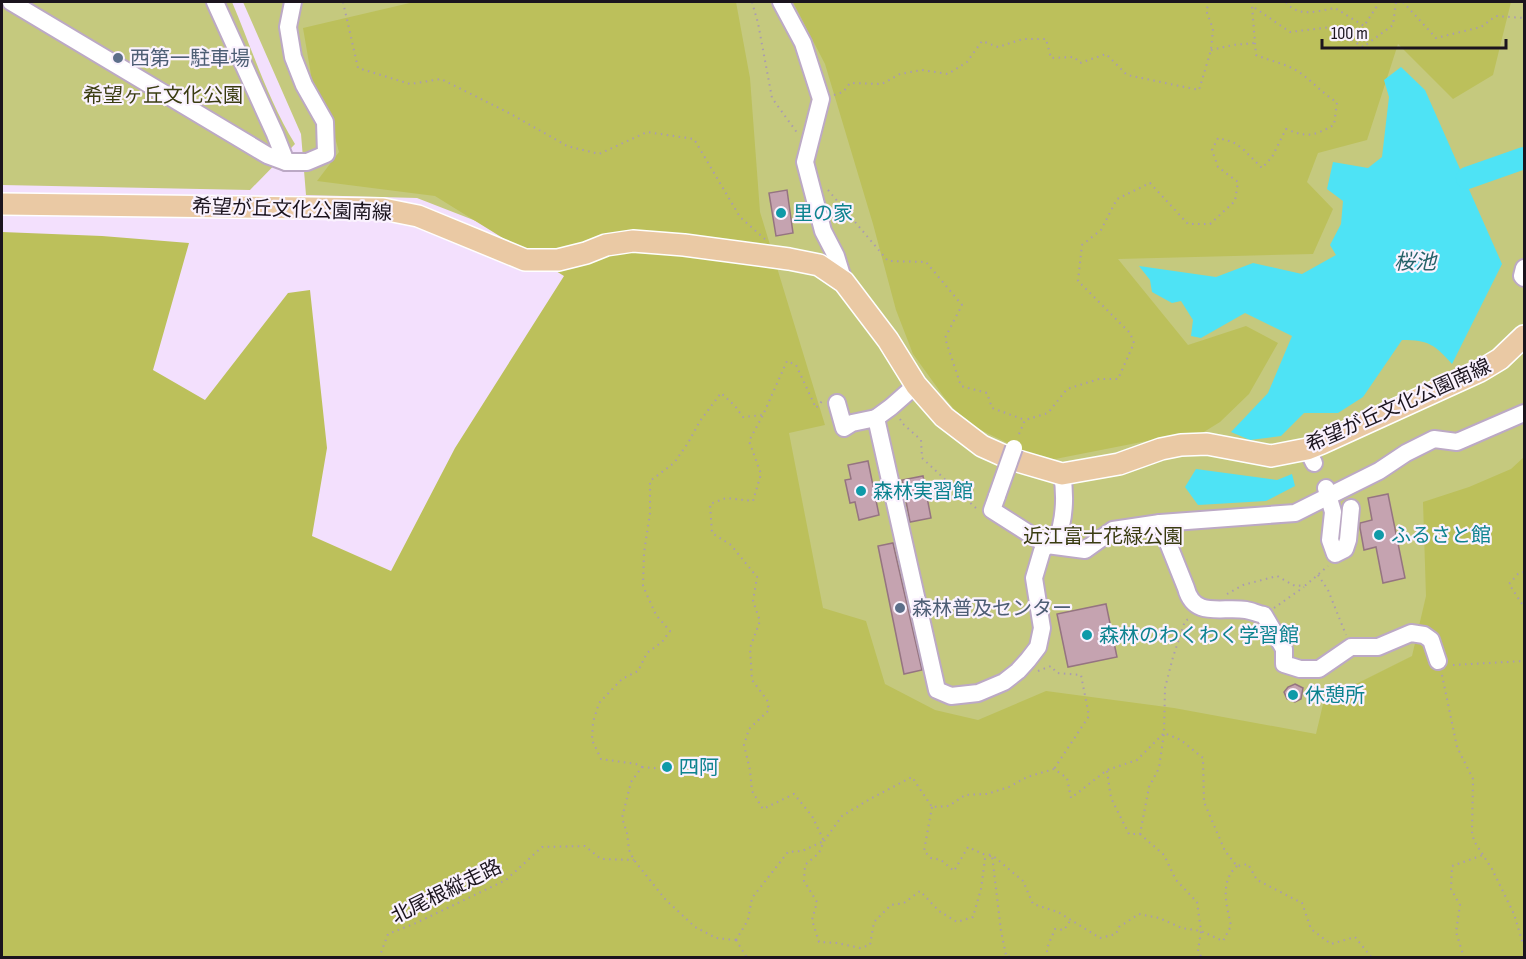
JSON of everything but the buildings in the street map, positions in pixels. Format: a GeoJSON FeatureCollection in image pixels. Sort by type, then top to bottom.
{"type":"FeatureCollection","features":[{"type":"Feature","properties":{"kind":"main road","name":"希望が丘文化公園南線"},"geometry":{"type":"LineString","coordinates":[[2,204],[382,209],[418,216],[525,260],[558,260],[633,241],[684,245],[819,265],[844,282],[888,340],[916,385],[945,417],[982,446],[1011,459],[1062,474],[1119,464],[1161,449],[1181,445],[1207,444],[1271,456],[1311,456],[1322,443],[1480,371],[1500,359],[1524,336]]}},
{"type":"Feature","properties":{"kind":"lane"},"geometry":{"type":"LineString","coordinates":[[11,2],[267,155],[286,162],[307,162],[326,154],[325,122],[304,85],[293,57],[288,27],[293,2]]}},
{"type":"Feature","properties":{"kind":"lane"},"geometry":{"type":"LineString","coordinates":[[215,2],[286,162]]}},
{"type":"Feature","properties":{"kind":"lane"},"geometry":{"type":"LineString","coordinates":[[781,2],[803,43],[821,99],[805,162],[823,231],[836,256],[844,282]]}},
{"type":"Feature","properties":{"kind":"lane"},"geometry":{"type":"LineString","coordinates":[[1524,268],[1522,276],[1524,278]]}},
{"type":"Feature","properties":{"kind":"lane"},"geometry":{"type":"LineString","coordinates":[[830,400],[843,428],[852,423],[876,418],[916,385]]}},
{"type":"Feature","properties":{"kind":"lane"},"geometry":{"type":"LineString","coordinates":[[1014,448],[992,510],[1047,546],[1085,550],[1113,530],[1160,523],[1295,513],[1328,492],[1379,471],[1406,453],[1434,439],[1457,442],[1524,412]]}},
{"type":"Feature","properties":{"kind":"lane"},"geometry":{"type":"LineString","coordinates":[[876,418],[937,690],[951,696],[978,693],[1004,682],[1018,671],[1038,647],[1042,628],[1034,578],[1042,551],[1056,542],[1064,514],[1062,474]]}},
{"type":"Feature","properties":{"kind":"lane"},"geometry":{"type":"LineString","coordinates":[[1328,492],[1333,512],[1330,540],[1335,554],[1345,549],[1351,508]]}},
{"type":"Feature","properties":{"kind":"lane"},"geometry":{"type":"LineString","coordinates":[[1160,523],[1188,598],[1203,609],[1245,610],[1264,615],[1284,649],[1284,664],[1310,670],[1319,669],[1351,647],[1378,647],[1411,633],[1424,635],[1431,640],[1438,660]]}},
{"type":"Feature","properties":{"kind":"path"},"geometry":{"type":"LineString","coordinates":[[343,2],[358,68],[410,84],[441,79],[511,114],[567,146],[599,154],[647,132],[694,140],[740,217],[789,259]]}},
{"type":"Feature","properties":{"kind":"path"},"geometry":{"type":"LineString","coordinates":[[752,2],[772,98],[809,148]]}},
{"type":"Feature","properties":{"kind":"path"},"geometry":{"type":"LineString","coordinates":[[821,99],[843,92],[850,83],[882,84],[900,74],[922,70],[948,74],[967,62],[982,41],[998,47],[1023,39],[1046,39],[1051,58],[1074,57],[1080,63],[1106,54],[1127,75],[1200,90],[1211,50],[1212,29],[1206,10],[1210,2]]}},
{"type":"Feature","properties":{"kind":"path"},"geometry":{"type":"LineString","coordinates":[[1286,2],[1290,7],[1306,13],[1335,8],[1364,26],[1377,6],[1376,2]]}},
{"type":"Feature","properties":{"kind":"path"},"geometry":{"type":"LineString","coordinates":[[828,189],[888,261],[926,262],[962,305],[945,338],[961,386],[987,393],[992,408],[1025,420],[1048,413],[1067,389],[1099,378],[1118,379],[1134,343],[1130,333],[1078,281],[1082,245],[1101,230],[1117,199],[1150,183],[1188,224],[1210,224],[1234,201],[1238,182],[1218,167],[1212,150],[1218,138],[1233,142],[1262,168],[1272,157],[1286,129],[1302,136],[1318,134],[1334,125],[1337,102],[1293,69],[1256,55],[1252,6],[1290,32],[1332,27],[1363,47],[1393,25],[1396,2]]}},
{"type":"Feature","properties":{"kind":"path"},"geometry":{"type":"LineString","coordinates":[[1403,2],[1436,38],[1481,27],[1496,16],[1524,18]]}},
{"type":"Feature","properties":{"kind":"path"},"geometry":{"type":"LineString","coordinates":[[1211,50],[1255,43]]}},
{"type":"Feature","properties":{"kind":"path"},"geometry":{"type":"LineString","coordinates":[[824,841],[812,816],[794,794],[763,809],[752,791],[744,745],[749,729],[770,710],[767,700],[752,680],[750,648],[760,621],[753,600],[757,578],[731,545],[712,533],[710,504],[726,498],[753,501],[761,474],[749,441],[787,361],[796,365],[816,408],[830,400]]}},
{"type":"Feature","properties":{"kind":"path"},"geometry":{"type":"LineString","coordinates":[[664,769],[601,759],[592,740],[593,722],[599,703],[622,680],[638,671],[647,653],[662,642],[670,631],[656,615],[643,586],[644,553],[650,513],[650,481],[674,463],[700,421],[721,393],[743,417],[763,415]]}},
{"type":"Feature","properties":{"kind":"path"},"geometry":{"type":"LineString","coordinates":[[891,407],[903,424],[921,440],[922,458],[977,509]]}},
{"type":"Feature","properties":{"kind":"path"},"geometry":{"type":"LineString","coordinates":[[1014,448],[1025,420]]}},
{"type":"Feature","properties":{"kind":"path"},"geometry":{"type":"LineString","coordinates":[[1264,615],[1332,563],[1335,554]]}},
{"type":"Feature","properties":{"kind":"path"},"geometry":{"type":"LineString","coordinates":[[1524,572],[1518,574],[1509,584],[1524,606]]}},
{"type":"Feature","properties":{"kind":"path"},"geometry":{"type":"LineString","coordinates":[[1318,575],[1328,590],[1351,647]]}},
{"type":"Feature","properties":{"kind":"path"},"geometry":{"type":"LineString","coordinates":[[1140,834],[1149,787],[1160,768],[1164,733],[1165,688],[1185,621],[1243,585],[1277,576],[1295,586],[1306,585]]}},
{"type":"Feature","properties":{"kind":"path"},"geometry":{"type":"LineString","coordinates":[[1438,660],[1453,666],[1524,661]]}},
{"type":"Feature","properties":{"kind":"path"},"geometry":{"type":"LineString","coordinates":[[1438,660],[1457,747],[1473,779],[1472,832],[1474,841],[1514,914],[1524,947]]}},
{"type":"Feature","properties":{"kind":"path"},"geometry":{"type":"LineString","coordinates":[[932,807],[949,806],[965,795],[987,794],[1009,788],[1027,777],[1054,769],[1089,716],[1081,675],[1057,673],[1050,666],[1038,671],[1029,682],[1018,671]]}},
{"type":"Feature","properties":{"kind":"path"},"geometry":{"type":"LineString","coordinates":[[1054,769],[1067,778],[1071,798],[1107,770],[1137,760],[1164,733]]}},
{"type":"Feature","properties":{"kind":"path"},"geometry":{"type":"LineString","coordinates":[[1164,733],[1181,740],[1203,758],[1204,802],[1225,851],[1237,866]]}},
{"type":"Feature","properties":{"kind":"path"},"geometry":{"type":"LineString","coordinates":[[642,767],[631,782],[622,818],[629,850],[634,861],[665,899],[695,927],[716,938],[736,940]]}},
{"type":"Feature","properties":{"kind":"path"},"geometry":{"type":"LineString","coordinates":[[1107,770],[1111,798],[1129,834],[1140,834],[1164,855],[1176,880],[1197,902],[1201,931],[1198,951],[1202,957]]}},
{"type":"Feature","properties":{"kind":"path"},"geometry":{"type":"LineString","coordinates":[[992,855],[985,859],[981,889],[973,917],[957,922],[939,911],[921,891],[904,903],[891,905],[874,922],[870,945],[860,948],[819,942],[812,920],[817,902],[804,881],[805,865],[819,853],[824,841],[842,816],[912,777],[932,807],[924,851],[931,858],[941,860],[954,871],[968,847],[983,854],[992,855],[1023,881],[1033,904],[1058,912],[1100,938],[1116,934],[1119,927],[1139,914],[1159,918],[1182,928],[1201,931],[1223,941],[1232,926],[1224,895],[1230,872],[1237,866],[1248,864],[1257,880],[1302,903],[1311,929],[1331,944],[1356,938],[1372,957]]}},
{"type":"Feature","properties":{"kind":"path"},"geometry":{"type":"LineString","coordinates":[[736,940],[748,920],[752,898],[789,852],[802,851],[824,841]]}},
{"type":"Feature","properties":{"kind":"path","name":"北尾根縦走路"},"geometry":{"type":"LineString","coordinates":[[379,957],[388,934],[506,880],[542,847],[585,846],[601,858],[634,861]]}},
{"type":"Feature","properties":{"kind":"path"},"geometry":{"type":"LineString","coordinates":[[992,855],[1000,931],[1005,956],[1012,957]]}},
{"type":"Feature","properties":{"kind":"path"},"geometry":{"type":"LineString","coordinates":[[1464,957],[1456,932],[1460,905],[1451,889],[1452,867],[1483,855]]}},
{"type":"Feature","properties":{"kind":"path"},"geometry":{"type":"LineString","coordinates":[[1047,957],[1047,948],[1055,929],[1064,930],[1070,921]]}},
{"type":"Feature","properties":{"kind":"path"},"geometry":{"type":"LineString","coordinates":[[736,940],[747,957]]}},
{"type":"Feature","properties":{"kind":"green space","name":"希望ヶ丘文化公園"},"geometry":{"type":"Polygon","coordinates":[[[2,2],[232,2],[268,92],[295,144],[250,190],[2,185],[2,2]]]}},
{"type":"Feature","properties":{"kind":"green space","name":"近江富士花緑公園"},"geometry":{"type":"Polygon","coordinates":[[[243,2],[1524,2],[1524,957],[696,957],[708,386],[545,248],[417,198],[306,195],[301,134],[243,2]]]}},
{"type":"Feature","properties":{"kind":"green space"},"geometry":{"type":"Polygon","coordinates":[[[414,2],[736,2],[750,78],[760,212],[825,425],[789,433],[823,608],[866,621],[885,684],[935,710],[978,720],[1046,691],[1174,708],[1316,734],[1324,700],[1412,656],[1426,596],[1423,502],[1469,487],[1511,469],[1524,457],[1524,957],[2,958],[2,232],[102,236],[189,243],[153,370],[205,400],[288,293],[310,290],[327,448],[312,536],[391,571],[455,448],[564,276],[435,196],[317,181],[339,152],[331,123],[314,92],[303,28],[414,2]]]}},
{"type":"Feature","properties":{"kind":"green space"},"geometry":{"type":"Polygon","coordinates":[[[793,2],[1511,2],[1493,75],[1453,99],[1398,44],[1367,140],[1318,153],[1307,182],[1333,209],[1313,254],[1118,259],[1188,345],[1246,326],[1278,343],[1249,394],[1220,422],[1199,435],[1167,437],[1045,461],[966,423],[913,354],[896,310],[825,64],[793,2]]]}},
{"type":"Feature","properties":{"kind":"water","name":"桜池"},"geometry":{"type":"Polygon","coordinates":[[[1401,67],[1425,90],[1502,264],[1452,364],[1431,345],[1419,341],[1402,340],[1363,397],[1338,413],[1304,413],[1281,436],[1250,440],[1231,432],[1268,393],[1292,336],[1245,313],[1201,338],[1191,336],[1193,320],[1181,301],[1172,303],[1152,292],[1150,280],[1139,266],[1216,277],[1253,263],[1302,274],[1336,255],[1330,245],[1341,224],[1343,201],[1327,189],[1333,162],[1368,168],[1382,157],[1389,97],[1384,80],[1401,67]]]}},
{"type":"Feature","properties":{"kind":"water"},"geometry":{"type":"Polygon","coordinates":[[[1196,469],[1277,480],[1292,474],[1295,486],[1266,501],[1198,505],[1185,487],[1196,469]]]}},
{"type":"Feature","properties":{"kind":"waterway"},"geometry":{"type":"LineString","coordinates":[[1467,178],[1524,158]]}},
{"type":"Feature","properties":{"kind":"place","name":"西第一駐車場"},"geometry":{"type":"Point","coordinates":[118,58]}},
{"type":"Feature","properties":{"kind":"place","name":"里の家"},"geometry":{"type":"Point","coordinates":[781,213]}},
{"type":"Feature","properties":{"kind":"place","name":"森林実習館"},"geometry":{"type":"Point","coordinates":[861,491]}},
{"type":"Feature","properties":{"kind":"place","name":"ふるさと館"},"geometry":{"type":"Point","coordinates":[1379,535]}},
{"type":"Feature","properties":{"kind":"place","name":"森林普及センター"},"geometry":{"type":"Point","coordinates":[900,608]}},
{"type":"Feature","properties":{"kind":"place","name":"森林のわくわく学習館"},"geometry":{"type":"Point","coordinates":[1087,635]}},
{"type":"Feature","properties":{"kind":"place","name":"休憩所"},"geometry":{"type":"Point","coordinates":[1293,695]}},
{"type":"Feature","properties":{"kind":"place","name":"四阿"},"geometry":{"type":"Point","coordinates":[667,767]}}]}
